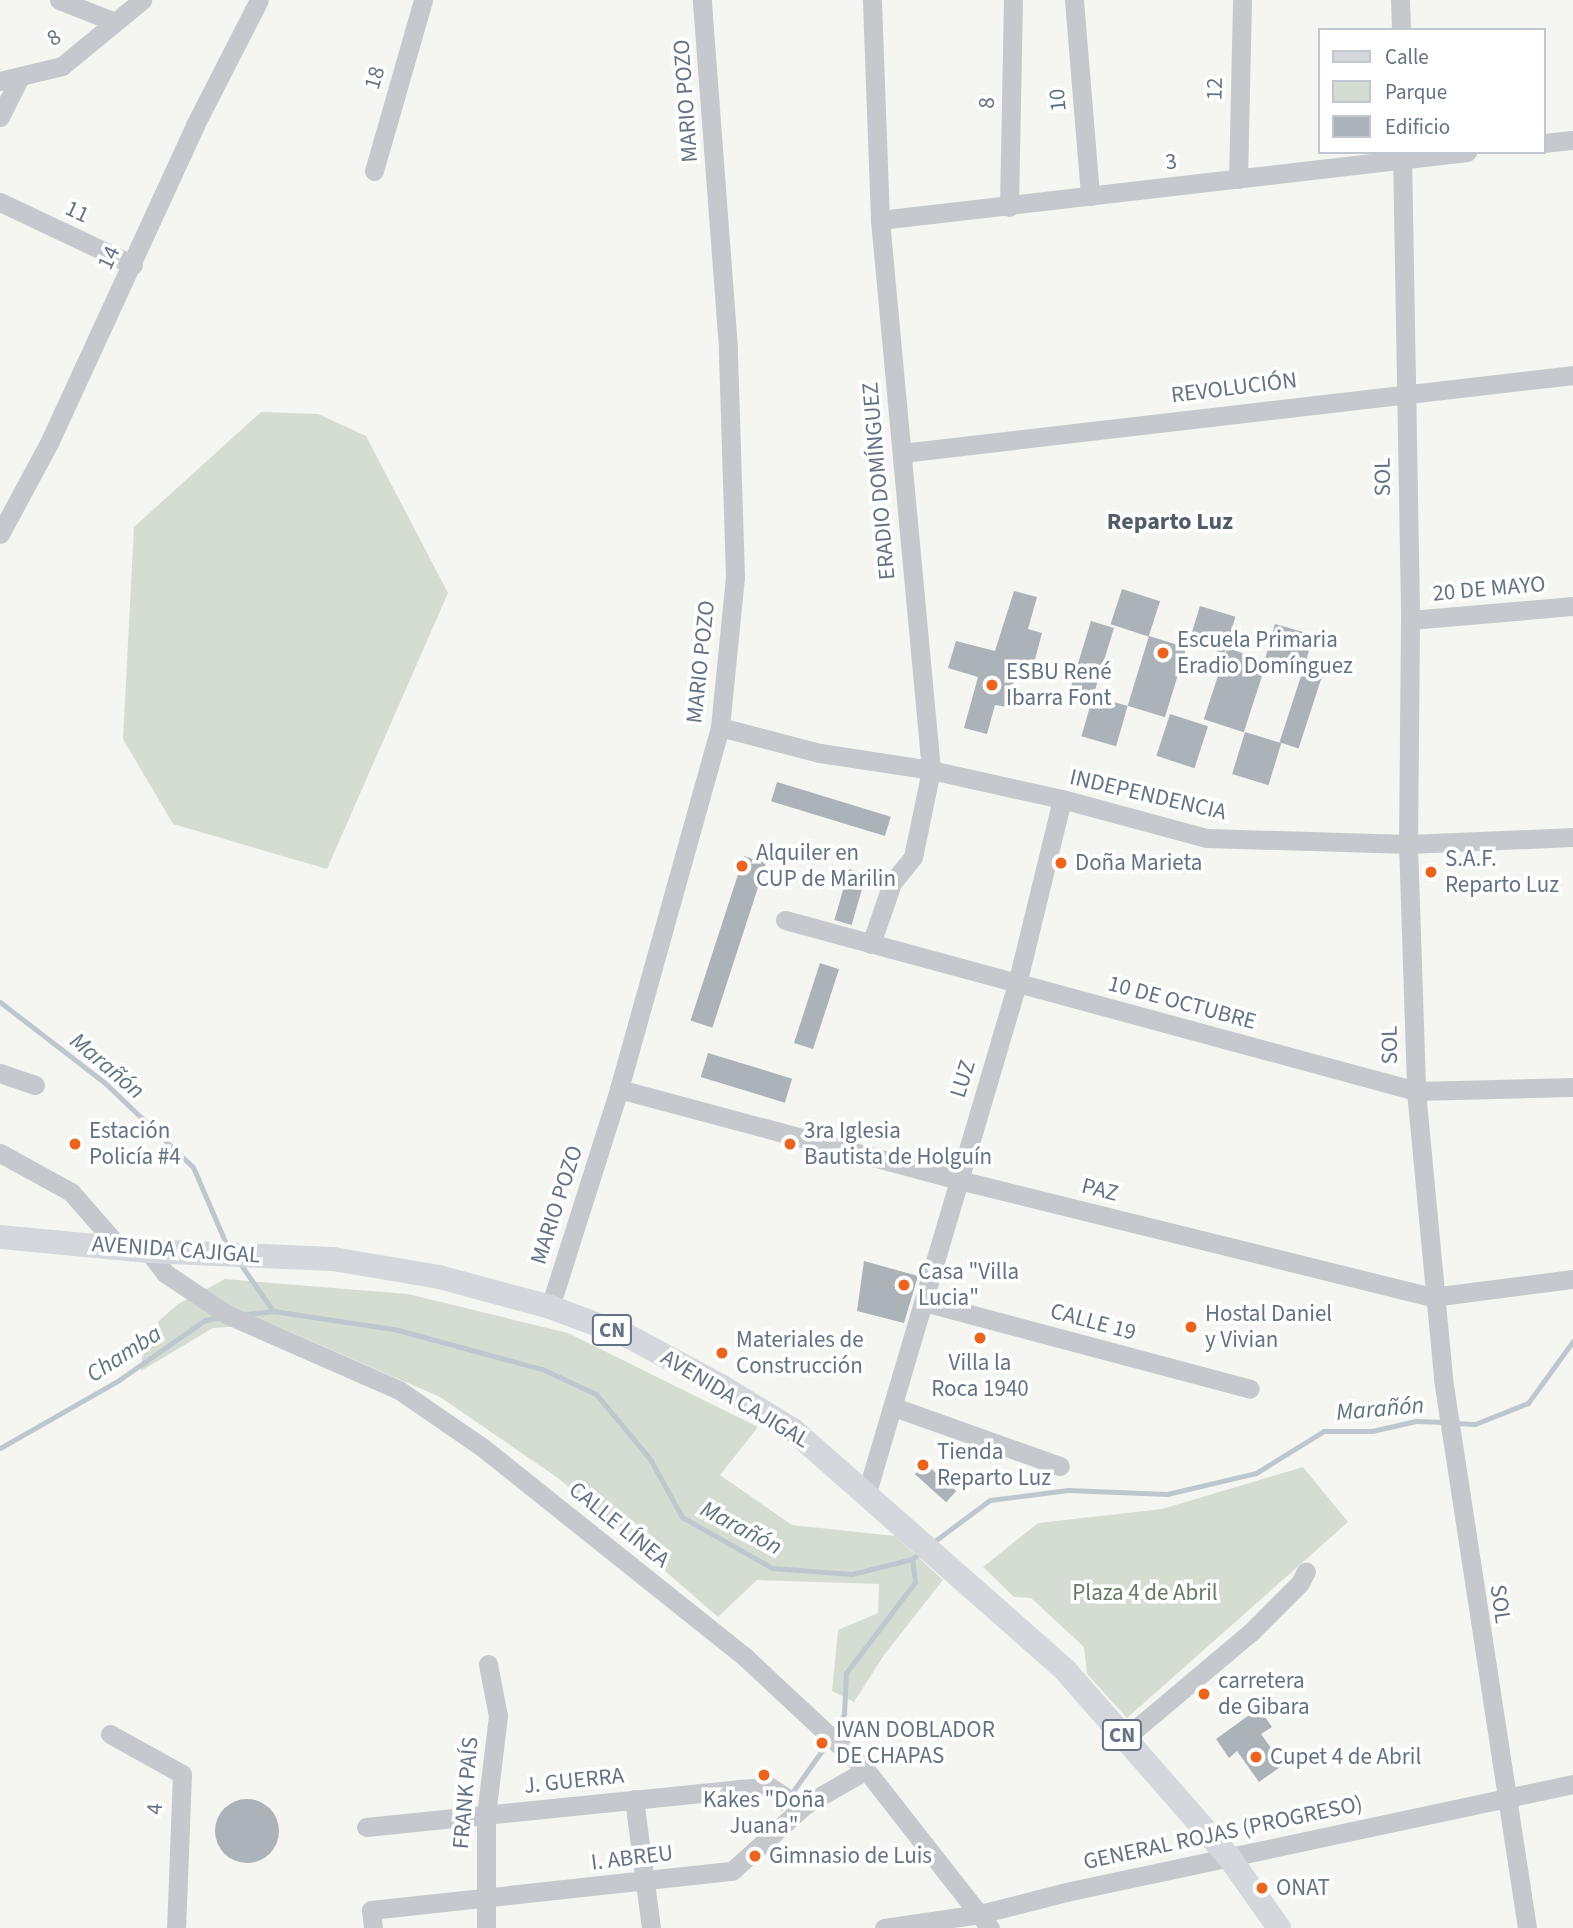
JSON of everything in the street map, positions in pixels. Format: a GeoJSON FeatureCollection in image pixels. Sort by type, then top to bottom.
{"type":"FeatureCollection","features":[{"type":"Feature","properties":{"kind":"main road","name":"AVENIDA CAJIGAL"},"geometry":{"type":"LineString","coordinates":[[0,1237],[148,1251],[346,1261],[439,1278],[550,1307],[628,1336],[721,1385],[793,1430],[915,1534],[1066,1671],[1229,1857],[1279,1928]]}},
{"type":"Feature","properties":{"kind":"street"},"geometry":{"type":"LineString","coordinates":[[59,0],[115,22]]}},
{"type":"Feature","properties":{"kind":"street","name":"8"},"geometry":{"type":"LineString","coordinates":[[0,81],[62,66],[142,0]]}},
{"type":"Feature","properties":{"kind":"street","name":"14"},"geometry":{"type":"LineString","coordinates":[[0,534],[49,443],[133,265],[195,124],[260,0]]}},
{"type":"Feature","properties":{"kind":"street","name":"18"},"geometry":{"type":"LineString","coordinates":[[374,171],[423,0]]}},
{"type":"Feature","properties":{"kind":"street","name":"MARIO POZO"},"geometry":{"type":"LineString","coordinates":[[550,1307],[619,1089],[720,727],[734,564],[728,348],[702,0]]}},
{"type":"Feature","properties":{"kind":"street","name":"ERADIO DOMÍNGUEZ"},"geometry":{"type":"LineString","coordinates":[[871,944],[892,883],[913,857],[930,770],[880,220],[872,0]]}},
{"type":"Feature","properties":{"kind":"street","name":"8"},"geometry":{"type":"LineString","coordinates":[[1009,207],[1013,0]]}},
{"type":"Feature","properties":{"kind":"street","name":"10"},"geometry":{"type":"LineString","coordinates":[[1074,0],[1090,196]]}},
{"type":"Feature","properties":{"kind":"street","name":"12"},"geometry":{"type":"LineString","coordinates":[[1238,179],[1242,0]]}},
{"type":"Feature","properties":{"kind":"street"},"geometry":{"type":"LineString","coordinates":[[1400,0],[1401,28]]}},
{"type":"Feature","properties":{"kind":"street"},"geometry":{"type":"LineString","coordinates":[[0,117],[20,77]]}},
{"type":"Feature","properties":{"kind":"street"},"geometry":{"type":"LineString","coordinates":[[1545,144],[1573,140]]}},
{"type":"Feature","properties":{"kind":"street","name":"3"},"geometry":{"type":"LineString","coordinates":[[880,220],[1009,207],[1434,154]]}},
{"type":"Feature","properties":{"kind":"street","name":"SOL"},"geometry":{"type":"LineString","coordinates":[[1402,156],[1410,620],[1408,844],[1416,1091],[1432,1297],[1446,1404],[1503,1796],[1527,1928]]}},
{"type":"Feature","properties":{"kind":"street","name":"11"},"geometry":{"type":"LineString","coordinates":[[0,202],[133,265]]}},
{"type":"Feature","properties":{"kind":"street","name":"REVOLUCIÓN"},"geometry":{"type":"LineString","coordinates":[[902,453],[1407,392],[1573,375]]}},
{"type":"Feature","properties":{"kind":"street","name":"20 DE MAYO"},"geometry":{"type":"LineString","coordinates":[[1410,620],[1573,606]]}},
{"type":"Feature","properties":{"kind":"street","name":"INDEPENDENCIA"},"geometry":{"type":"LineString","coordinates":[[720,727],[820,753],[930,770],[1062,799],[1207,838],[1408,844],[1573,837]]}},
{"type":"Feature","properties":{"kind":"street","name":"LUZ"},"geometry":{"type":"LineString","coordinates":[[867,1492],[1017,984],[1062,799]]}},
{"type":"Feature","properties":{"kind":"street","name":"10 DE OCTUBRE"},"geometry":{"type":"LineString","coordinates":[[785,920],[1416,1091],[1573,1087]]}},
{"type":"Feature","properties":{"kind":"street"},"geometry":{"type":"LineString","coordinates":[[0,1073],[35,1085]]}},
{"type":"Feature","properties":{"kind":"street","name":"PAZ"},"geometry":{"type":"LineString","coordinates":[[619,1089],[959,1180],[1432,1297],[1573,1279]]}},
{"type":"Feature","properties":{"kind":"street"},"geometry":{"type":"LineString","coordinates":[[0,1153],[71,1192],[120,1248]]}},
{"type":"Feature","properties":{"kind":"street","name":"CALLE LÍNEA"},"geometry":{"type":"LineString","coordinates":[[148,1251],[165,1273],[226,1314],[399,1390],[482,1447],[745,1657],[866,1770],[985,1921]]}},
{"type":"Feature","properties":{"kind":"street","name":"CALLE 19"},"geometry":{"type":"LineString","coordinates":[[924,1302],[1250,1389]]}},
{"type":"Feature","properties":{"kind":"street"},"geometry":{"type":"LineString","coordinates":[[894,1407],[1060,1466]]}},
{"type":"Feature","properties":{"kind":"street"},"geometry":{"type":"LineString","coordinates":[[1125,1738],[1251,1632],[1300,1583],[1306,1571]]}},
{"type":"Feature","properties":{"kind":"street","name":"FRANK PAÍS"},"geometry":{"type":"LineString","coordinates":[[486,1928],[486,1815],[498,1717],[488,1664]]}},
{"type":"Feature","properties":{"kind":"street","name":"4"},"geometry":{"type":"LineString","coordinates":[[110,1734],[182,1774],[176,1928]]}},
{"type":"Feature","properties":{"kind":"street","name":"I. ABREU"},"geometry":{"type":"LineString","coordinates":[[372,1919],[484,1900],[732,1871],[805,1805],[866,1770]]}},
{"type":"Feature","properties":{"kind":"street","name":"GENERAL ROJAS (PROGRESO)"},"geometry":{"type":"LineString","coordinates":[[890,1927],[985,1921],[1229,1857],[1503,1796],[1573,1784]]}},
{"type":"Feature","properties":{"kind":"street","name":"J. GUERRA"},"geometry":{"type":"LineString","coordinates":[[366,1827],[770,1787],[784,1796]]}},
{"type":"Feature","properties":{"kind":"street"},"geometry":{"type":"LineString","coordinates":[[634,1799],[651,1928]]}},
{"type":"Feature","properties":{"kind":"green space"},"geometry":{"type":"Polygon","coordinates":[[[261,412],[318,414],[366,436],[448,593],[327,869],[173,824],[123,739],[134,527],[261,412]]]}},
{"type":"Feature","properties":{"kind":"green space"},"geometry":{"type":"Polygon","coordinates":[[[225,1279],[408,1294],[568,1333],[758,1427],[720,1475],[792,1525],[895,1536],[943,1580],[884,1655],[854,1702],[832,1691],[838,1630],[878,1613],[879,1584],[757,1580],[718,1617],[558,1478],[440,1397],[272,1324],[213,1328],[141,1371],[144,1334],[178,1304],[225,1279]]]}},
{"type":"Feature","properties":{"kind":"green space","name":"Plaza 4 de Abril"},"geometry":{"type":"Polygon","coordinates":[[[1303,1467],[1348,1522],[1127,1718],[1087,1674],[1084,1647],[1031,1598],[1014,1597],[983,1567],[1038,1523],[1162,1509],[1303,1467]]]}},
{"type":"Feature","properties":{"kind":"building"},"geometry":{"type":"Polygon","coordinates":[[[1122,589],[1160,601],[1149,637],[1111,624],[1122,589]]]}},
{"type":"Feature","properties":{"kind":"building"},"geometry":{"type":"Polygon","coordinates":[[[1014,591],[1037,597],[1028,629],[1042,633],[1030,678],[1016,674],[1007,707],[995,705],[987,734],[964,728],[978,677],[948,668],[956,641],[995,651],[1014,591]]]}},
{"type":"Feature","properties":{"kind":"building"},"geometry":{"type":"Polygon","coordinates":[[[1200,606],[1235,617],[1224,653],[1189,642],[1200,606]]]}},
{"type":"Feature","properties":{"kind":"building"},"geometry":{"type":"Polygon","coordinates":[[[1091,621],[1114,628],[1093,696],[1070,689],[1091,621]]]}},
{"type":"Feature","properties":{"kind":"building"},"geometry":{"type":"Polygon","coordinates":[[[1275,624],[1313,635],[1304,669],[1265,658],[1275,624]]]}},
{"type":"Feature","properties":{"kind":"building"},"geometry":{"type":"Polygon","coordinates":[[[1149,636],[1186,647],[1165,717],[1128,706],[1149,636]]]}},
{"type":"Feature","properties":{"kind":"building"},"geometry":{"type":"Polygon","coordinates":[[[1227,648],[1267,661],[1244,732],[1204,719],[1227,648]]]}},
{"type":"Feature","properties":{"kind":"building"},"geometry":{"type":"Polygon","coordinates":[[[1303,670],[1322,676],[1299,748],[1280,742],[1303,670]]]}},
{"type":"Feature","properties":{"kind":"building"},"geometry":{"type":"Polygon","coordinates":[[[1093,696],[1128,706],[1116,746],[1081,736],[1093,696]]]}},
{"type":"Feature","properties":{"kind":"building"},"geometry":{"type":"Polygon","coordinates":[[[1170,714],[1208,726],[1194,768],[1156,756],[1170,714]]]}},
{"type":"Feature","properties":{"kind":"building"},"geometry":{"type":"Polygon","coordinates":[[[1245,732],[1281,743],[1268,785],[1232,774],[1245,732]]]}},
{"type":"Feature","properties":{"kind":"building"},"geometry":{"type":"Polygon","coordinates":[[[777,782],[891,817],[885,836],[771,801],[777,782]]]}},
{"type":"Feature","properties":{"kind":"building"},"geometry":{"type":"Polygon","coordinates":[[[744,856],[766,863],[712,1028],[691,1021],[744,856]]]}},
{"type":"Feature","properties":{"kind":"building"},"geometry":{"type":"Polygon","coordinates":[[[849,869],[866,874],[852,925],[834,920],[849,869]]]}},
{"type":"Feature","properties":{"kind":"building"},"geometry":{"type":"Polygon","coordinates":[[[820,963],[839,969],[813,1049],[794,1043],[820,963]]]}},
{"type":"Feature","properties":{"kind":"building"},"geometry":{"type":"Polygon","coordinates":[[[708,1053],[792,1079],[785,1103],[701,1077],[708,1053]]]}},
{"type":"Feature","properties":{"kind":"building"},"geometry":{"type":"Polygon","coordinates":[[[864,1261],[918,1276],[904,1323],[857,1311],[864,1261]]]}},
{"type":"Feature","properties":{"kind":"building"},"geometry":{"type":"Polygon","coordinates":[[[925,1463],[956,1491],[946,1502],[915,1474],[925,1463]]]}},
{"type":"Feature","properties":{"kind":"building"},"geometry":{"type":"Polygon","coordinates":[[[1259,1708],[1272,1727],[1261,1734],[1283,1765],[1259,1782],[1237,1751],[1229,1758],[1216,1739],[1259,1708]]]}},
{"type":"Feature","properties":{"kind":"building"},"geometry":{"type":"Polygon","coordinates":[[[247,1799],[265,1805],[273,1813],[279,1831],[273,1849],[265,1857],[247,1863],[229,1857],[221,1849],[215,1831],[221,1813],[229,1805],[247,1799]]]}},
{"type":"Feature","properties":{"kind":"waterway","name":"Marañón"},"geometry":{"type":"LineString","coordinates":[[0,1002],[104,1082],[193,1167],[227,1246]]}},
{"type":"Feature","properties":{"kind":"waterway","name":"Marañón"},"geometry":{"type":"LineString","coordinates":[[239,1262],[273,1311]]}},
{"type":"Feature","properties":{"kind":"waterway","name":"Marañón"},"geometry":{"type":"LineString","coordinates":[[246,1314],[273,1311],[398,1330],[542,1369],[596,1394],[650,1459],[682,1517],[772,1568],[852,1574],[912,1559],[922,1551]]}},
{"type":"Feature","properties":{"kind":"waterway","name":"Chamba"},"geometry":{"type":"LineString","coordinates":[[0,1448],[119,1380],[205,1320],[222,1317]]}},
{"type":"Feature","properties":{"kind":"waterway","name":"Marañón"},"geometry":{"type":"LineString","coordinates":[[1455,1423],[1475,1424],[1528,1403],[1573,1341]]}},
{"type":"Feature","properties":{"kind":"waterway","name":"Marañón"},"geometry":{"type":"LineString","coordinates":[[932,1543],[990,1500],[1068,1490],[1167,1494],[1256,1473],[1324,1431],[1372,1431],[1416,1421],[1445,1422]]}},
{"type":"Feature","properties":{"kind":"waterway"},"geometry":{"type":"LineString","coordinates":[[833,1734],[844,1714],[846,1673],[915,1582],[912,1559]]}},
{"type":"Feature","properties":{"kind":"waterway"},"geometry":{"type":"LineString","coordinates":[[781,1808],[828,1742]]}},
{"type":"Feature","properties":{"kind":"place","name":"Escuela Primaria Eradio Domínguez"},"geometry":{"type":"Point","coordinates":[1163,653]}},
{"type":"Feature","properties":{"kind":"place","name":"ESBU René Ibarra Font"},"geometry":{"type":"Point","coordinates":[992,685]}},
{"type":"Feature","properties":{"kind":"place","name":"Doña Marieta"},"geometry":{"type":"Point","coordinates":[1061,863]}},
{"type":"Feature","properties":{"kind":"place","name":"Alquiler en CUP de Marilin"},"geometry":{"type":"Point","coordinates":[742,866]}},
{"type":"Feature","properties":{"kind":"place","name":"S.A.F. Reparto Luz"},"geometry":{"type":"Point","coordinates":[1431,872]}},
{"type":"Feature","properties":{"kind":"place","name":"Estación Policía #4"},"geometry":{"type":"Point","coordinates":[75,1144]}},
{"type":"Feature","properties":{"kind":"place","name":"3ra Iglesia Bautista de Holguín"},"geometry":{"type":"Point","coordinates":[790,1144]}},
{"type":"Feature","properties":{"kind":"place","name":"Casa \"Villa Lucia\""},"geometry":{"type":"Point","coordinates":[904,1285]}},
{"type":"Feature","properties":{"kind":"place","name":"Hostal Daniel y Vivian"},"geometry":{"type":"Point","coordinates":[1191,1327]}},
{"type":"Feature","properties":{"kind":"place","name":"Villa la Roca 1940"},"geometry":{"type":"Point","coordinates":[980,1338]}},
{"type":"Feature","properties":{"kind":"place","name":"Materiales de Construcción"},"geometry":{"type":"Point","coordinates":[722,1353]}},
{"type":"Feature","properties":{"kind":"place","name":"Tienda Reparto Luz"},"geometry":{"type":"Point","coordinates":[923,1465]}},
{"type":"Feature","properties":{"kind":"place","name":"carretera de Gibara"},"geometry":{"type":"Point","coordinates":[1204,1694]}},
{"type":"Feature","properties":{"kind":"place","name":"IVAN DOBLADOR DE CHAPAS"},"geometry":{"type":"Point","coordinates":[822,1743]}},
{"type":"Feature","properties":{"kind":"place","name":"Cupet 4 de Abril"},"geometry":{"type":"Point","coordinates":[1256,1757]}},
{"type":"Feature","properties":{"kind":"place","name":"Kakes \"Doña Juana\""},"geometry":{"type":"Point","coordinates":[764,1775]}},
{"type":"Feature","properties":{"kind":"place","name":"Gimnasio de Luis"},"geometry":{"type":"Point","coordinates":[755,1856]}},
{"type":"Feature","properties":{"kind":"place","name":"ONAT"},"geometry":{"type":"Point","coordinates":[1262,1888]}},
{"type":"Feature","properties":{"kind":"district","name":"Reparto Luz"},"geometry":{"type":"Point","coordinates":[1170,522]}}]}
